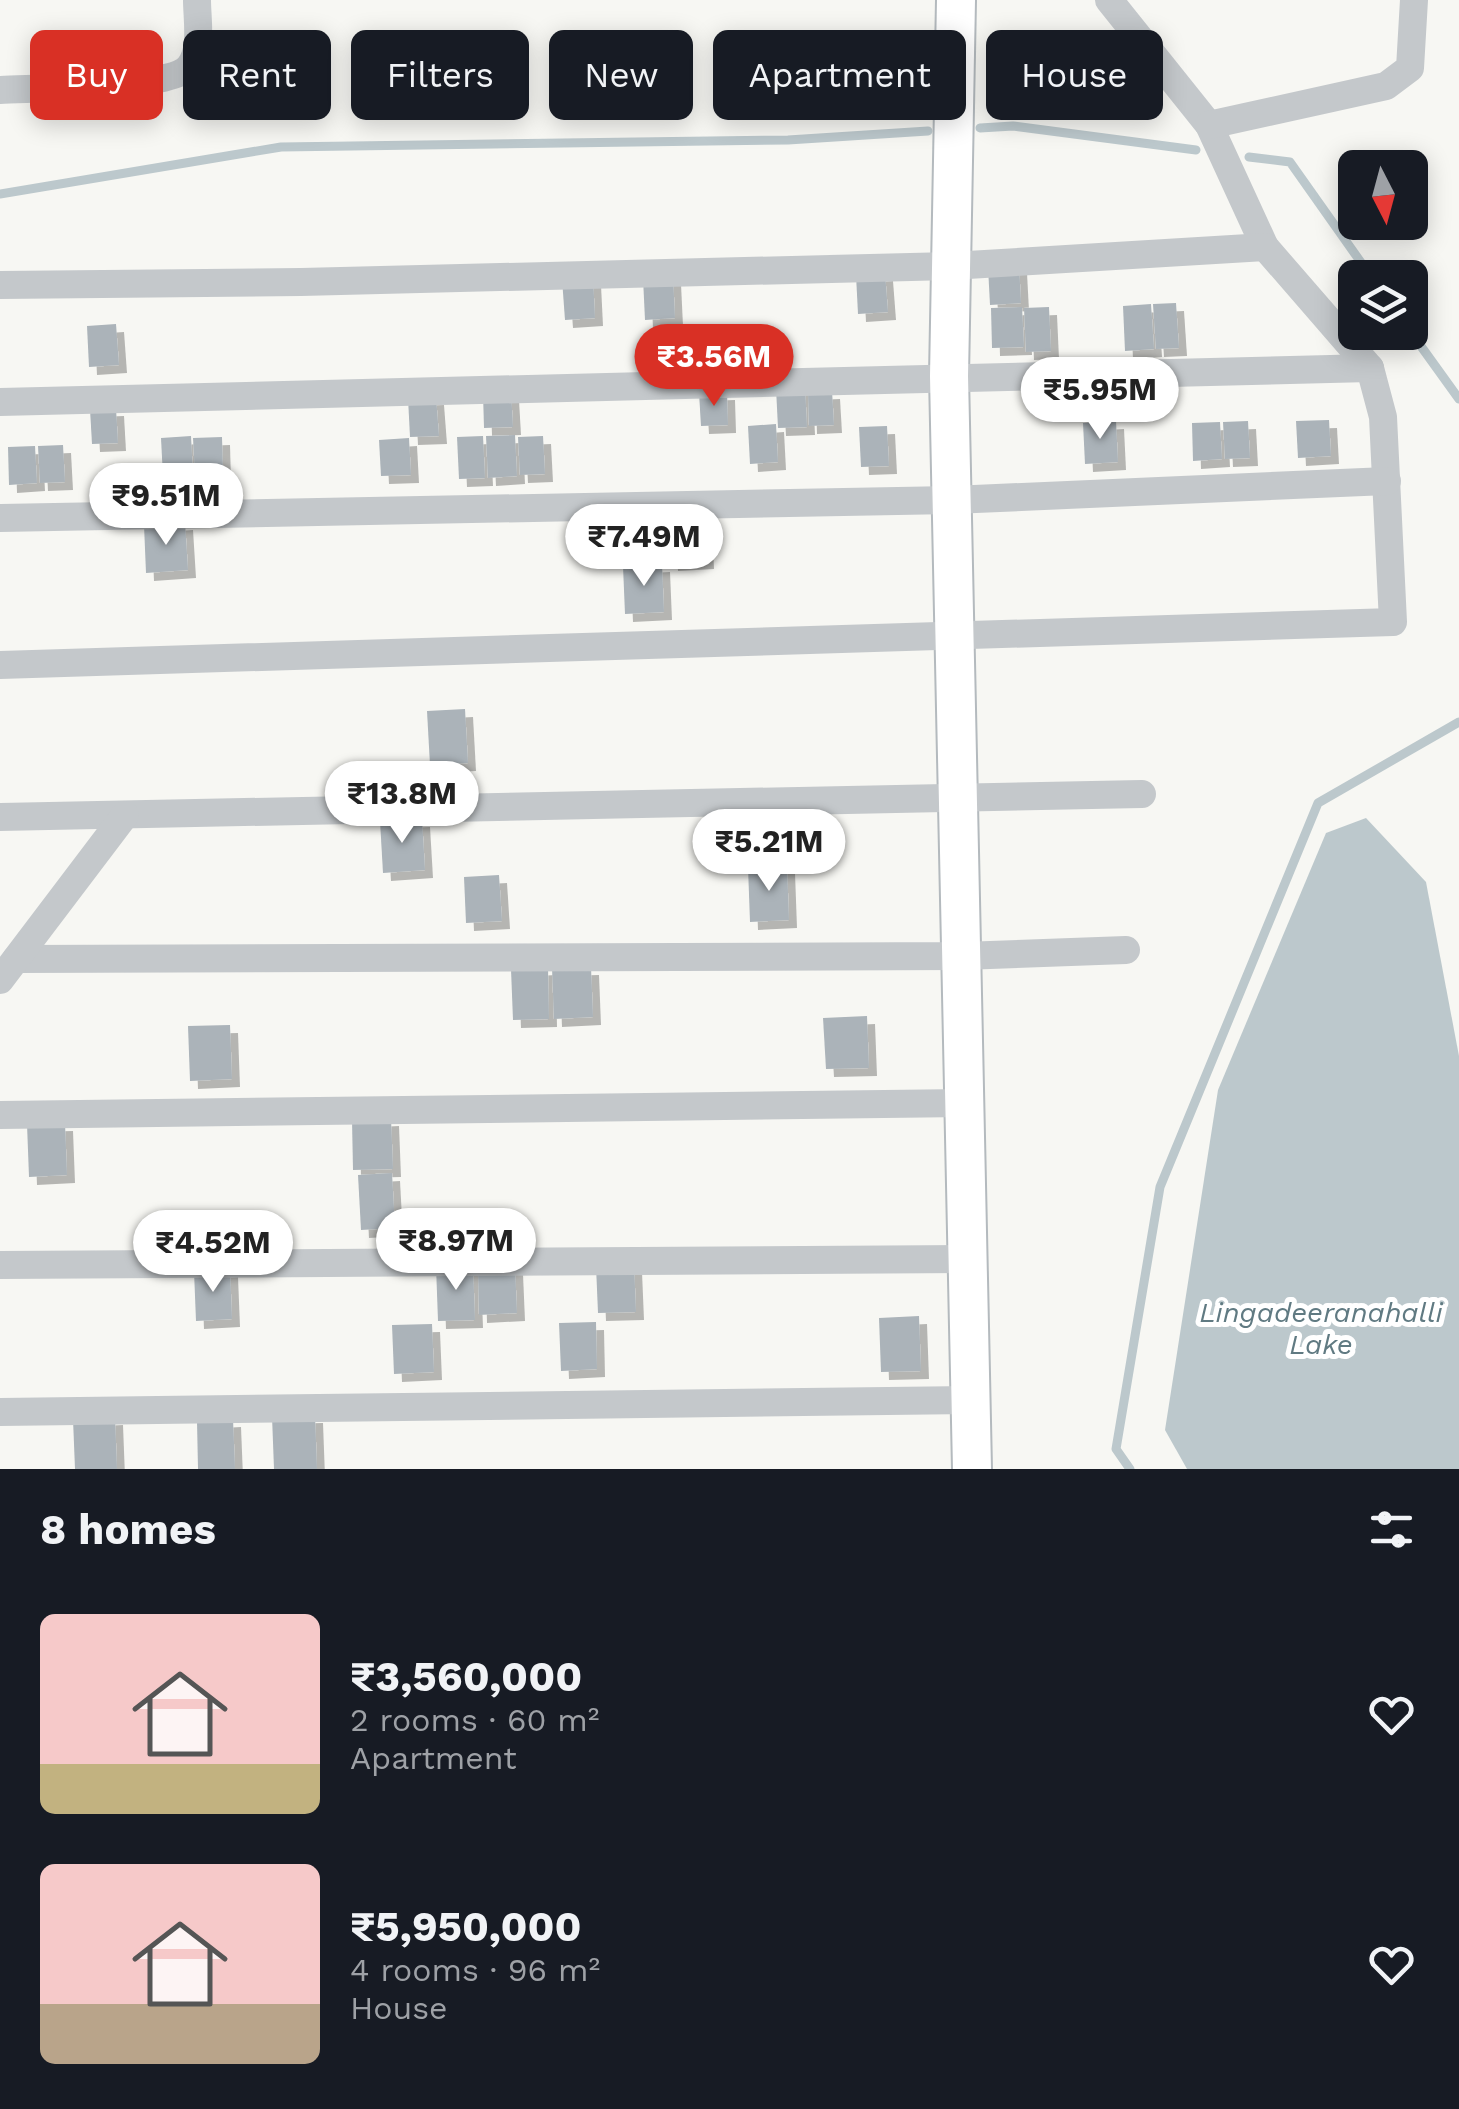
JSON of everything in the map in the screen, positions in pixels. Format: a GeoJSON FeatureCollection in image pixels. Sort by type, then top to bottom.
{"type":"FeatureCollection","features":[{"type":"Feature","properties":{"kind":"street"},"geometry":{"type":"LineString","coordinates":[[0,90],[174,78],[187,70],[197,55],[196,0]]}},
{"type":"Feature","properties":{"kind":"street"},"geometry":{"type":"LineString","coordinates":[[956,0],[949,376],[972,1469]]}},
{"type":"Feature","properties":{"kind":"street"},"geometry":{"type":"LineString","coordinates":[[0,665],[1393,622],[1383,418],[1370,368],[1264,247],[1210,125],[1109,0]]}},
{"type":"Feature","properties":{"kind":"street"},"geometry":{"type":"LineString","coordinates":[[1210,125],[1386,86],[1410,68],[1414,0]]}},
{"type":"Feature","properties":{"kind":"street"},"geometry":{"type":"LineString","coordinates":[[0,285],[302,282],[952,266],[1264,247]]}},
{"type":"Feature","properties":{"kind":"street"},"geometry":{"type":"LineString","coordinates":[[0,402],[1370,368]]}},
{"type":"Feature","properties":{"kind":"street"},"geometry":{"type":"LineString","coordinates":[[0,518],[952,500],[1386,481]]}},
{"type":"Feature","properties":{"kind":"street"},"geometry":{"type":"LineString","coordinates":[[0,817],[1142,794]]}},
{"type":"Feature","properties":{"kind":"street"},"geometry":{"type":"LineString","coordinates":[[8,970],[126,815]]}},
{"type":"Feature","properties":{"kind":"street"},"geometry":{"type":"LineString","coordinates":[[8,970],[962,956],[1126,950]]}},
{"type":"Feature","properties":{"kind":"street"},"geometry":{"type":"LineString","coordinates":[[0,1115],[964,1103]]}},
{"type":"Feature","properties":{"kind":"street"},"geometry":{"type":"LineString","coordinates":[[0,1265],[968,1259]]}},
{"type":"Feature","properties":{"kind":"street"},"geometry":{"type":"LineString","coordinates":[[0,1412],[971,1400]]}},
{"type":"Feature","properties":{"kind":"water","name":"Lingadeeranahalli Lake"},"geometry":{"type":"Polygon","coordinates":[[[1366,818],[1426,882],[1459,1056],[1459,1469],[1187,1469],[1165,1430],[1218,1090],[1326,833],[1366,818]]]}},
{"type":"Feature","properties":{"kind":"building"},"geometry":{"type":"Polygon","coordinates":[[[1019,265],[1021,303],[990,305],[988,267],[1019,265]]]}},
{"type":"Feature","properties":{"kind":"building"},"geometry":{"type":"Polygon","coordinates":[[[885,273],[888,312],[858,314],[856,275],[885,273]]]}},
{"type":"Feature","properties":{"kind":"building"},"geometry":{"type":"Polygon","coordinates":[[[673,276],[675,318],[645,320],[643,278],[673,276]]]}},
{"type":"Feature","properties":{"kind":"building"},"geometry":{"type":"Polygon","coordinates":[[[593,277],[595,318],[565,320],[562,279],[593,277]]]}},
{"type":"Feature","properties":{"kind":"building"},"geometry":{"type":"Polygon","coordinates":[[[1176,303],[1179,348],[1156,349],[1153,304],[1176,303]]]}},
{"type":"Feature","properties":{"kind":"building"},"geometry":{"type":"Polygon","coordinates":[[[1151,304],[1154,349],[1125,351],[1123,306],[1151,304]]]}},
{"type":"Feature","properties":{"kind":"building"},"geometry":{"type":"Polygon","coordinates":[[[1022,307],[1024,347],[992,348],[991,308],[1022,307]]]}},
{"type":"Feature","properties":{"kind":"building"},"geometry":{"type":"Polygon","coordinates":[[[1049,307],[1051,351],[1026,352],[1024,308],[1049,307]]]}},
{"type":"Feature","properties":{"kind":"building"},"geometry":{"type":"Polygon","coordinates":[[[116,324],[119,365],[89,367],[87,326],[116,324]]]}},
{"type":"Feature","properties":{"kind":"building"},"geometry":{"type":"Polygon","coordinates":[[[805,386],[807,427],[778,428],[776,388],[805,386]]]}},
{"type":"Feature","properties":{"kind":"building"},"geometry":{"type":"Polygon","coordinates":[[[832,391],[834,425],[809,426],[808,392],[832,391]]]}},
{"type":"Feature","properties":{"kind":"building"},"geometry":{"type":"Polygon","coordinates":[[[511,392],[513,427],[484,428],[483,393],[511,392]]]}},
{"type":"Feature","properties":{"kind":"building"},"geometry":{"type":"Polygon","coordinates":[[[727,392],[728,425],[701,426],[699,393],[727,392]]]}},
{"type":"Feature","properties":{"kind":"building"},"geometry":{"type":"Polygon","coordinates":[[[436,397],[439,436],[410,437],[408,398],[436,397]]]}},
{"type":"Feature","properties":{"kind":"building"},"geometry":{"type":"Polygon","coordinates":[[[116,408],[118,443],[92,444],[90,409],[116,408]]]}},
{"type":"Feature","properties":{"kind":"building"},"geometry":{"type":"Polygon","coordinates":[[[1329,420],[1331,456],[1298,458],[1296,421],[1329,420]]]}},
{"type":"Feature","properties":{"kind":"building"},"geometry":{"type":"Polygon","coordinates":[[[1116,421],[1118,462],[1085,464],[1083,423],[1116,421]]]}},
{"type":"Feature","properties":{"kind":"building"},"geometry":{"type":"Polygon","coordinates":[[[1248,421],[1250,458],[1225,459],[1223,422],[1248,421]]]}},
{"type":"Feature","properties":{"kind":"building"},"geometry":{"type":"Polygon","coordinates":[[[1220,422],[1222,459],[1193,461],[1192,423],[1220,422]]]}},
{"type":"Feature","properties":{"kind":"building"},"geometry":{"type":"Polygon","coordinates":[[[776,424],[778,462],[750,464],[748,426],[776,424]]]}},
{"type":"Feature","properties":{"kind":"building"},"geometry":{"type":"Polygon","coordinates":[[[887,426],[889,466],[861,467],[859,427],[887,426]]]}},
{"type":"Feature","properties":{"kind":"building"},"geometry":{"type":"Polygon","coordinates":[[[515,435],[517,476],[488,478],[486,436],[515,435]]]}},
{"type":"Feature","properties":{"kind":"building"},"geometry":{"type":"Polygon","coordinates":[[[191,436],[193,475],[163,477],[161,438],[191,436]]]}},
{"type":"Feature","properties":{"kind":"building"},"geometry":{"type":"Polygon","coordinates":[[[483,436],[485,478],[459,479],[457,437],[483,436]]]}},
{"type":"Feature","properties":{"kind":"building"},"geometry":{"type":"Polygon","coordinates":[[[543,436],[545,474],[520,475],[518,437],[543,436]]]}},
{"type":"Feature","properties":{"kind":"building"},"geometry":{"type":"Polygon","coordinates":[[[222,437],[223,473],[195,474],[193,438],[222,437]]]}},
{"type":"Feature","properties":{"kind":"building"},"geometry":{"type":"Polygon","coordinates":[[[409,438],[411,475],[381,476],[379,440],[409,438]]]}},
{"type":"Feature","properties":{"kind":"building"},"geometry":{"type":"Polygon","coordinates":[[[63,445],[65,482],[40,483],[38,446],[63,445]]]}},
{"type":"Feature","properties":{"kind":"building"},"geometry":{"type":"Polygon","coordinates":[[[35,446],[37,483],[9,485],[8,447],[35,446]]]}},
{"type":"Feature","properties":{"kind":"building"},"geometry":{"type":"Polygon","coordinates":[[[704,512],[706,561],[670,563],[667,514],[704,512]]]}},
{"type":"Feature","properties":{"kind":"building"},"geometry":{"type":"Polygon","coordinates":[[[185,522],[188,570],[146,573],[144,525],[185,522]]]}},
{"type":"Feature","properties":{"kind":"building"},"geometry":{"type":"Polygon","coordinates":[[[662,564],[664,612],[625,614],[623,566],[662,564]]]}},
{"type":"Feature","properties":{"kind":"building"},"geometry":{"type":"Polygon","coordinates":[[[465,709],[468,763],[430,765],[427,711],[465,709]]]}},
{"type":"Feature","properties":{"kind":"building"},"geometry":{"type":"Polygon","coordinates":[[[422,819],[425,870],[383,873],[380,821],[422,819]]]}},
{"type":"Feature","properties":{"kind":"building"},"geometry":{"type":"Polygon","coordinates":[[[787,865],[789,920],[750,922],[748,867],[787,865]]]}},
{"type":"Feature","properties":{"kind":"building"},"geometry":{"type":"Polygon","coordinates":[[[499,875],[502,921],[466,923],[464,877],[499,875]]]}},
{"type":"Feature","properties":{"kind":"building"},"geometry":{"type":"Polygon","coordinates":[[[548,967],[549,1019],[513,1020],[511,969],[548,967]]]}},
{"type":"Feature","properties":{"kind":"building"},"geometry":{"type":"Polygon","coordinates":[[[591,967],[593,1017],[554,1019],[552,968],[591,967]]]}},
{"type":"Feature","properties":{"kind":"building"},"geometry":{"type":"Polygon","coordinates":[[[867,1016],[869,1068],[826,1069],[823,1018],[867,1016]]]}},
{"type":"Feature","properties":{"kind":"building"},"geometry":{"type":"Polygon","coordinates":[[[230,1025],[232,1079],[190,1081],[188,1026],[230,1025]]]}},
{"type":"Feature","properties":{"kind":"building"},"geometry":{"type":"Polygon","coordinates":[[[391,1118],[393,1169],[353,1170],[352,1120],[391,1118]]]}},
{"type":"Feature","properties":{"kind":"building"},"geometry":{"type":"Polygon","coordinates":[[[65,1123],[67,1175],[29,1177],[27,1124],[65,1123]]]}},
{"type":"Feature","properties":{"kind":"building"},"geometry":{"type":"Polygon","coordinates":[[[392,1173],[395,1228],[361,1230],[358,1175],[392,1173]]]}},
{"type":"Feature","properties":{"kind":"building"},"geometry":{"type":"Polygon","coordinates":[[[634,1264],[636,1312],[598,1313],[596,1266],[634,1264]]]}},
{"type":"Feature","properties":{"kind":"building"},"geometry":{"type":"Polygon","coordinates":[[[473,1265],[475,1320],[438,1321],[436,1266],[473,1265]]]}},
{"type":"Feature","properties":{"kind":"building"},"geometry":{"type":"Polygon","coordinates":[[[515,1266],[517,1313],[479,1315],[478,1267],[515,1266]]]}},
{"type":"Feature","properties":{"kind":"building"},"geometry":{"type":"Polygon","coordinates":[[[230,1269],[232,1319],[196,1321],[194,1271],[230,1269]]]}},
{"type":"Feature","properties":{"kind":"building"},"geometry":{"type":"Polygon","coordinates":[[[919,1316],[921,1371],[881,1372],[879,1318],[919,1316]]]}},
{"type":"Feature","properties":{"kind":"building"},"geometry":{"type":"Polygon","coordinates":[[[596,1322],[597,1369],[561,1371],[559,1323],[596,1322]]]}},
{"type":"Feature","properties":{"kind":"building"},"geometry":{"type":"Polygon","coordinates":[[[432,1324],[434,1372],[394,1374],[392,1325],[432,1324]]]}},
{"type":"Feature","properties":{"kind":"building"},"geometry":{"type":"Polygon","coordinates":[[[315,1415],[317,1469],[274,1469],[272,1416],[315,1415]]]}},
{"type":"Feature","properties":{"kind":"building"},"geometry":{"type":"Polygon","coordinates":[[[115,1417],[117,1469],[75,1469],[73,1419],[115,1417]]]}},
{"type":"Feature","properties":{"kind":"building"},"geometry":{"type":"Polygon","coordinates":[[[233,1419],[235,1469],[198,1469],[197,1421],[233,1419]]]}},
{"type":"Feature","properties":{"kind":"waterway"},"geometry":{"type":"LineString","coordinates":[[980,128],[1013,126],[1196,150]]}},
{"type":"Feature","properties":{"kind":"waterway"},"geometry":{"type":"LineString","coordinates":[[0,194],[281,147],[788,140],[928,131]]}},
{"type":"Feature","properties":{"kind":"waterway"},"geometry":{"type":"LineString","coordinates":[[1249,157],[1290,162],[1359,260]]}},
{"type":"Feature","properties":{"kind":"waterway"},"geometry":{"type":"LineString","coordinates":[[1424,350],[1459,399]]}},
{"type":"Feature","properties":{"kind":"waterway"},"geometry":{"type":"LineString","coordinates":[[1130,1469],[1116,1449],[1160,1187],[1318,803],[1459,722]]}}]}
